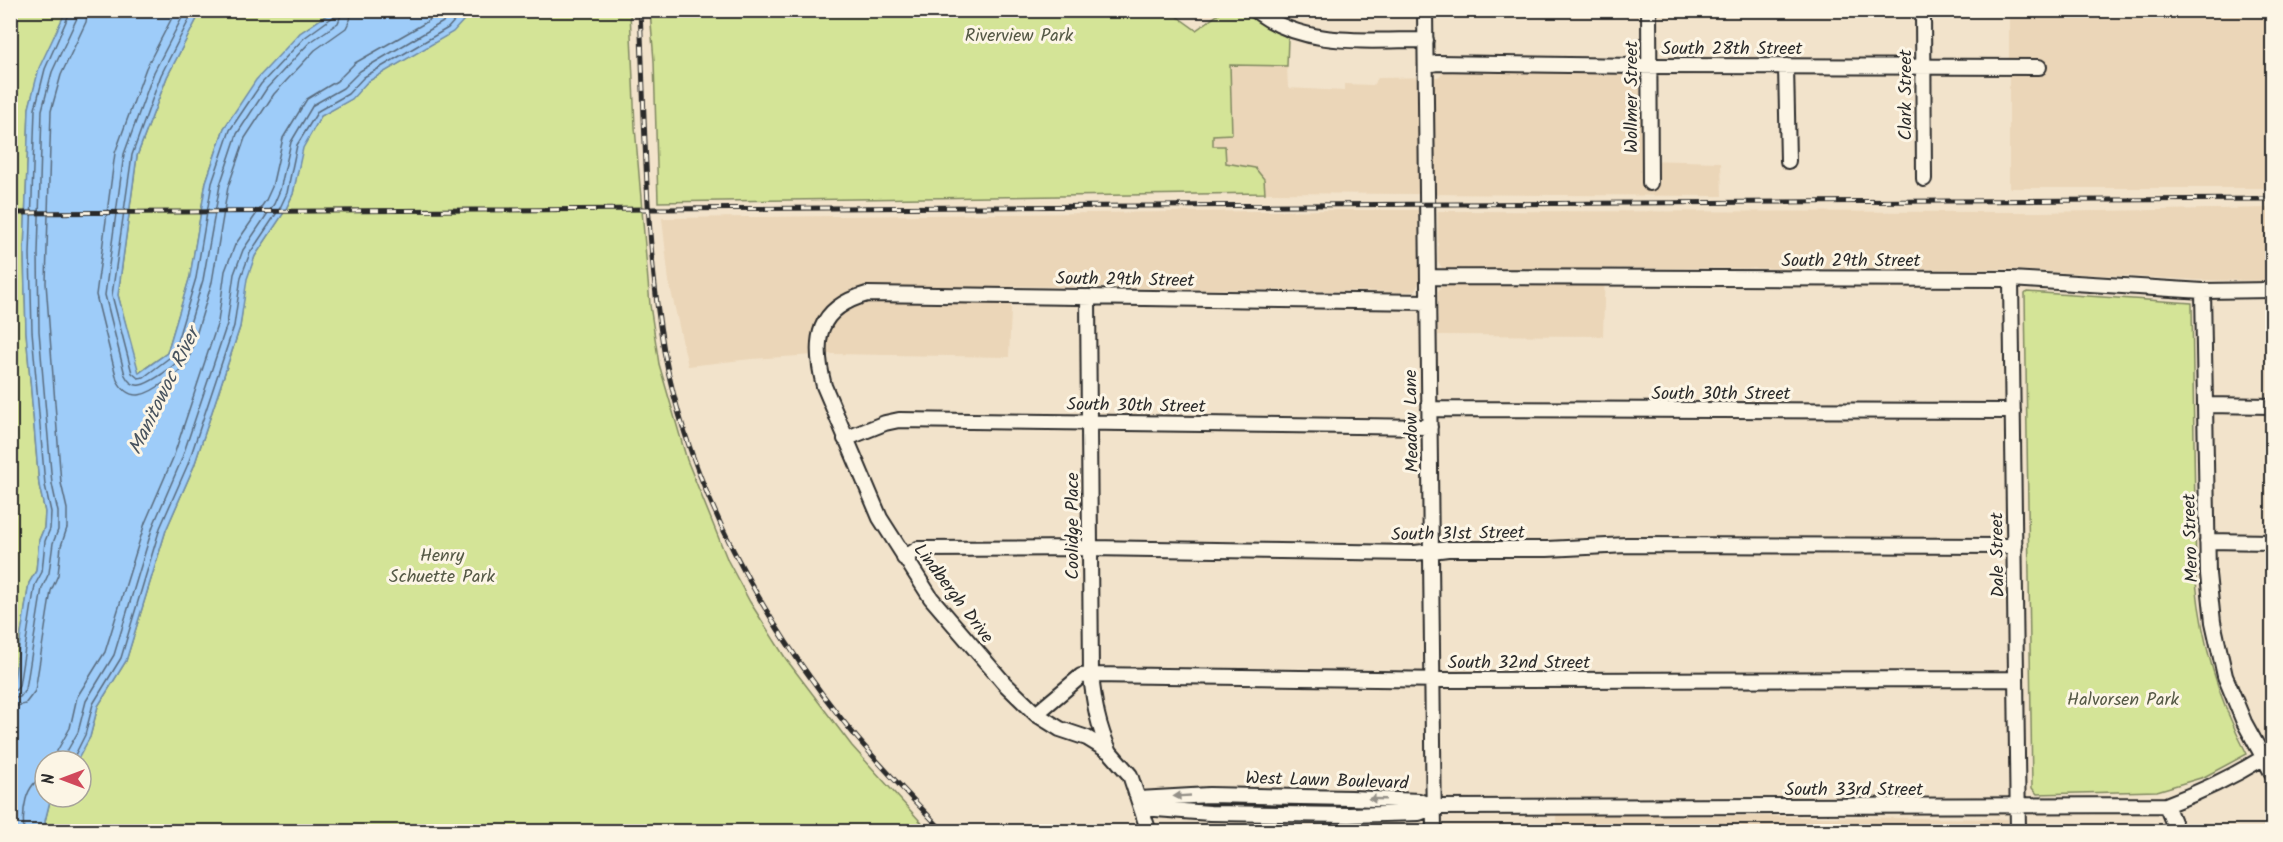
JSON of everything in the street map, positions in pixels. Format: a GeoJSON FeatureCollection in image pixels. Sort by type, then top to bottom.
{"type":"FeatureCollection","features":[{"type":"Feature","properties":{"kind":"street"},"geometry":{"type":"LineString","coordinates":[[1255,10],[1268,21],[1283,28],[1311,36],[1350,40],[1426,40]]}},
{"type":"Feature","properties":{"kind":"street","name":"Meadow Lane"},"geometry":{"type":"LineString","coordinates":[[1425,10],[1434,831]]}},
{"type":"Feature","properties":{"kind":"street","name":"Wollmer Street"},"geometry":{"type":"LineString","coordinates":[[1649,10],[1650,183]]}},
{"type":"Feature","properties":{"kind":"street","name":"Clark Street"},"geometry":{"type":"LineString","coordinates":[[1923,10],[1923,179]]}},
{"type":"Feature","properties":{"kind":"street","name":"South 28th Street"},"geometry":{"type":"LineString","coordinates":[[1426,65],[1437,63],[2039,67]]}},
{"type":"Feature","properties":{"kind":"street"},"geometry":{"type":"LineString","coordinates":[[1786,66],[1788,161]]}},
{"type":"Feature","properties":{"kind":"street","name":"South 29th Street"},"geometry":{"type":"LineString","coordinates":[[1428,277],[2012,279],[2203,291],[2272,290]]}},
{"type":"Feature","properties":{"kind":"street","name":"Dale Street"},"geometry":{"type":"LineString","coordinates":[[2012,279],[2018,831]]}},
{"type":"Feature","properties":{"kind":"street","name":"Mero Street"},"geometry":{"type":"LineString","coordinates":[[2203,291],[2207,542],[2212,622],[2225,676],[2244,722],[2272,772]]}},
{"type":"Feature","properties":{"kind":"street","name":"South 29th Street"},"geometry":{"type":"LineString","coordinates":[[829,317],[849,299],[867,294],[1428,302]]}},
{"type":"Feature","properties":{"kind":"street","name":"Coolidge Place"},"geometry":{"type":"LineString","coordinates":[[1088,297],[1091,675],[1094,707],[1102,736],[1110,752]]}},
{"type":"Feature","properties":{"kind":"street","name":"Lindbergh Drive"},"geometry":{"type":"LineString","coordinates":[[829,317],[822,328],[817,345],[824,386],[880,518],[904,558],[931,598],[965,639],[1005,684],[1036,714],[1060,729],[1087,738],[1110,752],[1130,775],[1149,831]]}},
{"type":"Feature","properties":{"kind":"street"},"geometry":{"type":"LineString","coordinates":[[2205,405],[2272,405]]}},
{"type":"Feature","properties":{"kind":"street","name":"South 30th Street"},"geometry":{"type":"LineString","coordinates":[[1429,410],[2013,411]]}},
{"type":"Feature","properties":{"kind":"street","name":"South 30th Street"},"geometry":{"type":"LineString","coordinates":[[845,439],[885,423],[899,420],[1430,428]]}},
{"type":"Feature","properties":{"kind":"street"},"geometry":{"type":"LineString","coordinates":[[2207,542],[2272,542]]}},
{"type":"Feature","properties":{"kind":"street","name":"South 31st Street"},"geometry":{"type":"LineString","coordinates":[[904,558],[918,549],[1090,548],[1431,552],[1448,549],[1547,549],[1627,545],[2015,546]]}},
{"type":"Feature","properties":{"kind":"street","name":"South 32nd Street"},"geometry":{"type":"LineString","coordinates":[[1036,714],[1081,676],[1091,675],[1433,680],[2016,679]]}},
{"type":"Feature","properties":{"kind":"street","name":"South 33rd Street"},"geometry":{"type":"LineString","coordinates":[[1434,807],[2166,805],[2201,792],[2263,758]]}},
{"type":"Feature","properties":{"kind":"street","name":"West Lawn Boulevard"},"geometry":{"type":"LineString","coordinates":[[1141,803],[1210,813],[1349,815],[1419,813],[1434,807]]}},
{"type":"Feature","properties":{"kind":"street"},"geometry":{"type":"LineString","coordinates":[[2166,805],[2177,831]]}},
{"type":"Feature","properties":{"kind":"shaded area"},"geometry":{"type":"Polygon","coordinates":[[[2009,11],[2272,11],[2272,188],[2009,188],[2009,11]]]}},
{"type":"Feature","properties":{"kind":"shaded area"},"geometry":{"type":"Polygon","coordinates":[[[1230,65],[1287,66],[1288,88],[1344,91],[1344,84],[1373,85],[1378,78],[1438,77],[1444,72],[1640,73],[1643,160],[1721,162],[1722,196],[1265,193],[1264,179],[1226,163],[1213,146],[1213,135],[1232,134],[1230,65]]]}},
{"type":"Feature","properties":{"kind":"shaded area"},"geometry":{"type":"Polygon","coordinates":[[[2272,208],[2272,281],[2195,280],[2001,269],[1605,268],[1603,336],[1438,335],[1438,292],[1442,285],[1533,285],[1533,270],[1442,268],[1438,261],[1438,211],[2038,212],[2272,208]]]}},
{"type":"Feature","properties":{"kind":"shaded area"},"geometry":{"type":"Polygon","coordinates":[[[1418,210],[1419,283],[1415,291],[1012,286],[1009,357],[831,354],[688,366],[669,282],[662,218],[1418,210]]]}},
{"type":"Feature","properties":{"kind":"shaded area"},"geometry":{"type":"Polygon","coordinates":[[[1556,814],[2008,819],[2008,831],[1556,832],[1556,814]]]}},
{"type":"Feature","properties":{"kind":"green space","name":"Riverview Park"},"geometry":{"type":"Polygon","coordinates":[[[1168,10],[1196,30],[1223,11],[1246,11],[1288,38],[1287,66],[1230,65],[1232,134],[1213,135],[1213,146],[1225,146],[1226,163],[1255,168],[1264,179],[1265,193],[658,202],[654,61],[650,11],[1168,10]]]}},
{"type":"Feature","properties":{"kind":"green space"},"geometry":{"type":"Polygon","coordinates":[[[11,11],[66,11],[40,68],[29,108],[24,254],[26,332],[39,485],[45,512],[36,571],[29,583],[11,699],[11,11]]]}},
{"type":"Feature","properties":{"kind":"green space"},"geometry":{"type":"Polygon","coordinates":[[[201,11],[333,11],[300,33],[224,128],[206,182],[190,277],[167,353],[138,373],[118,295],[137,156],[167,77],[201,11]]]}},
{"type":"Feature","properties":{"kind":"green space","name":"Henry Schuette Park"},"geometry":{"type":"Polygon","coordinates":[[[472,11],[630,11],[635,127],[650,305],[659,364],[687,460],[728,561],[750,602],[786,659],[852,746],[929,831],[655,832],[652,829],[630,825],[626,831],[585,829],[548,832],[46,832],[45,821],[48,809],[93,809],[93,749],[83,749],[90,737],[98,706],[126,661],[166,530],[194,466],[240,327],[246,279],[255,256],[285,211],[293,194],[302,148],[321,116],[351,99],[367,82],[452,32],[472,11]]]}},
{"type":"Feature","properties":{"kind":"green space","name":"Halvorsen Park"},"geometry":{"type":"Polygon","coordinates":[[[2027,292],[2192,303],[2196,582],[2202,627],[2213,671],[2228,713],[2247,754],[2204,777],[2157,791],[2037,794],[2032,788],[2025,294],[2027,292]]]}},
{"type":"Feature","properties":{"kind":"water","name":"Manitowoc River"},"geometry":{"type":"Polygon","coordinates":[[[66,11],[201,11],[167,77],[137,156],[118,295],[139,373],[167,353],[190,276],[206,182],[224,128],[256,80],[300,33],[333,11],[472,11],[453,32],[367,82],[352,99],[321,116],[303,148],[293,194],[285,211],[255,256],[247,279],[240,327],[194,466],[166,530],[126,661],[98,706],[90,737],[83,749],[33,749],[33,809],[48,809],[45,821],[46,831],[11,831],[11,699],[29,583],[36,571],[45,512],[39,485],[26,332],[24,254],[29,108],[39,68],[66,11]]]}},
{"type":"Feature","properties":{"kind":"water"},"geometry":{"type":"Polygon","coordinates":[[[645,824],[655,831],[626,831],[630,825],[645,824]]]}},
{"type":"Feature","properties":{"kind":"water"},"geometry":{"type":"Polygon","coordinates":[[[585,829],[626,831],[548,831],[585,829]]]}},
{"type":"Feature","properties":{"kind":"railway"},"geometry":{"type":"LineString","coordinates":[[640,10],[649,224],[653,267],[664,351],[691,452],[733,550],[786,643],[859,741],[944,832]]}},
{"type":"Feature","properties":{"kind":"railway"},"geometry":{"type":"LineString","coordinates":[[10,213],[2272,199]]}}]}
